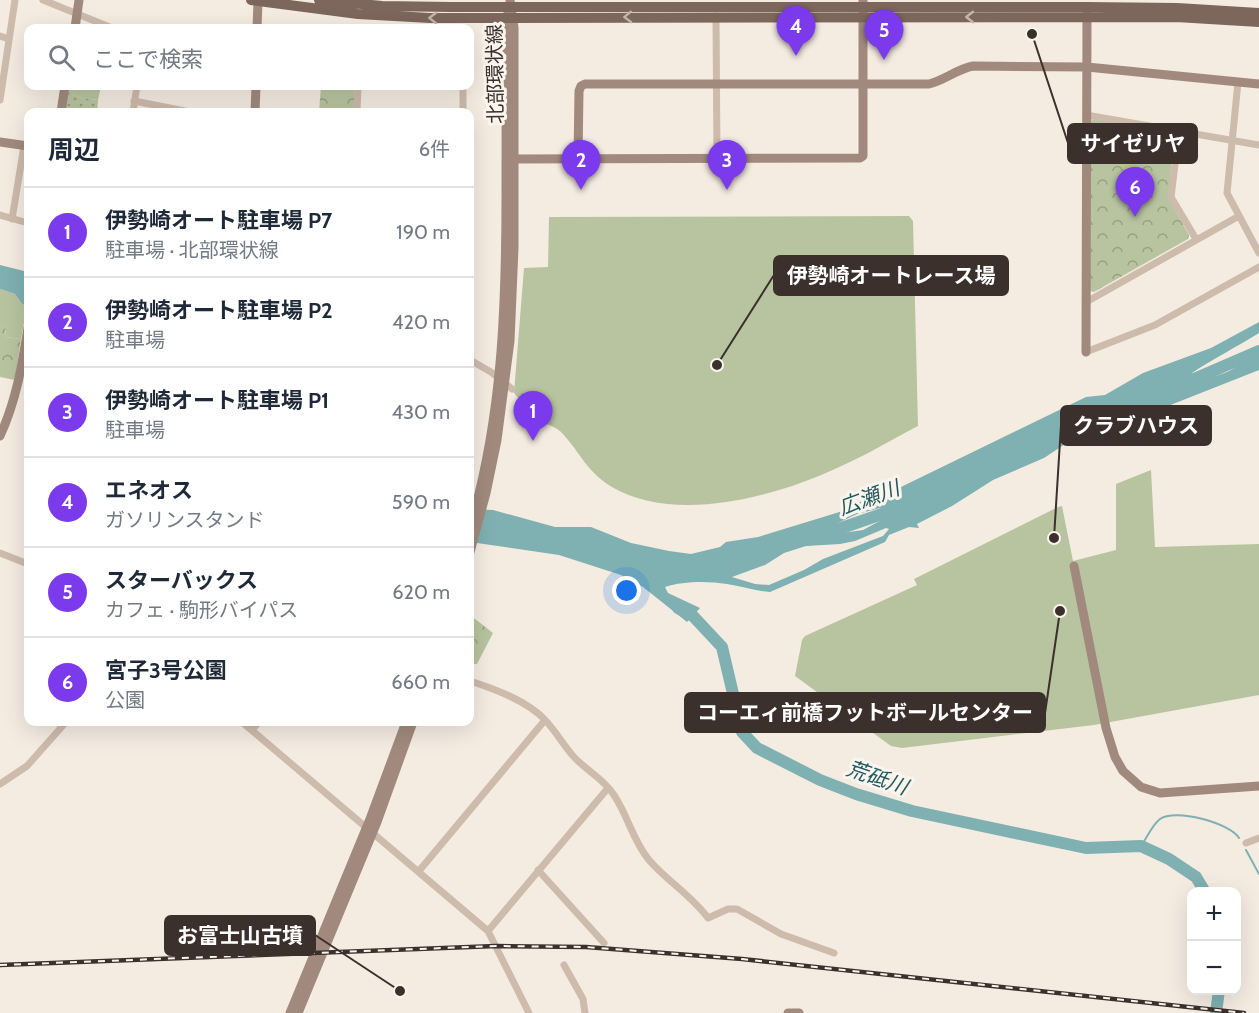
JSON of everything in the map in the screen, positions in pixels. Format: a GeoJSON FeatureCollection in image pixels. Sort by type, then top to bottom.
{"type":"FeatureCollection","features":[{"type":"Feature","properties":{"kind":"main road"},"geometry":{"type":"LineString","coordinates":[[320,0],[467,4],[510,11],[716,16],[863,8]]}},
{"type":"Feature","properties":{"kind":"main road"},"geometry":{"type":"LineString","coordinates":[[255,1],[327,11],[389,16],[739,4],[863,8],[1177,8],[1259,13]]}},
{"type":"Feature","properties":{"kind":"main road"},"geometry":{"type":"LineString","coordinates":[[1087,8],[1259,22]]}},
{"type":"Feature","properties":{"kind":"street"},"geometry":{"type":"LineString","coordinates":[[0,100],[15,0]]}},
{"type":"Feature","properties":{"kind":"street"},"geometry":{"type":"LineString","coordinates":[[43,0],[101,24]]}},
{"type":"Feature","properties":{"kind":"street"},"geometry":{"type":"LineString","coordinates":[[76,24],[79,0]]}},
{"type":"Feature","properties":{"kind":"street"},"geometry":{"type":"LineString","coordinates":[[255,1],[257,24]]}},
{"type":"Feature","properties":{"kind":"street"},"geometry":{"type":"LineString","coordinates":[[510,159],[860,158],[863,156],[863,8]]}},
{"type":"Feature","properties":{"kind":"street"},"geometry":{"type":"LineString","coordinates":[[1087,8],[1088,301],[1086,352],[1155,326],[1259,267]]}},
{"type":"Feature","properties":{"kind":"street","name":"北部環状線"},"geometry":{"type":"LineString","coordinates":[[474,536],[494,456],[504,360],[510,159],[510,11]]}},
{"type":"Feature","properties":{"kind":"street"},"geometry":{"type":"LineString","coordinates":[[716,16],[717,159]]}},
{"type":"Feature","properties":{"kind":"street"},"geometry":{"type":"LineString","coordinates":[[0,36],[9,39]]}},
{"type":"Feature","properties":{"kind":"street"},"geometry":{"type":"LineString","coordinates":[[578,159],[579,91],[583,85],[929,84],[973,66],[1087,67],[1259,84]]}},
{"type":"Feature","properties":{"kind":"street"},"geometry":{"type":"LineString","coordinates":[[1238,82],[1227,193],[1259,253]]}},
{"type":"Feature","properties":{"kind":"street"},"geometry":{"type":"LineString","coordinates":[[62,108],[64,90]]}},
{"type":"Feature","properties":{"kind":"street"},"geometry":{"type":"LineString","coordinates":[[133,108],[135,90]]}},
{"type":"Feature","properties":{"kind":"street"},"geometry":{"type":"LineString","coordinates":[[255,108],[256,90]]}},
{"type":"Feature","properties":{"kind":"street"},"geometry":{"type":"LineString","coordinates":[[357,108],[358,90]]}},
{"type":"Feature","properties":{"kind":"street"},"geometry":{"type":"LineString","coordinates":[[463,90],[463,108]]}},
{"type":"Feature","properties":{"kind":"street"},"geometry":{"type":"LineString","coordinates":[[134,101],[170,108]]}},
{"type":"Feature","properties":{"kind":"street"},"geometry":{"type":"LineString","coordinates":[[1086,114],[1259,145]]}},
{"type":"Feature","properties":{"kind":"street"},"geometry":{"type":"LineString","coordinates":[[1179,131],[1171,197],[1196,239]]}},
{"type":"Feature","properties":{"kind":"street"},"geometry":{"type":"LineString","coordinates":[[0,142],[24,146]]}},
{"type":"Feature","properties":{"kind":"street"},"geometry":{"type":"LineString","coordinates":[[12,219],[24,156]]}},
{"type":"Feature","properties":{"kind":"street"},"geometry":{"type":"LineString","coordinates":[[0,215],[24,222]]}},
{"type":"Feature","properties":{"kind":"street"},"geometry":{"type":"LineString","coordinates":[[1088,301],[1239,216]]}},
{"type":"Feature","properties":{"kind":"street"},"geometry":{"type":"LineString","coordinates":[[0,436],[11,412],[24,352]]}},
{"type":"Feature","properties":{"kind":"street","name":"北部環状線"},"geometry":{"type":"LineString","coordinates":[[474,509],[504,360]]}},
{"type":"Feature","properties":{"kind":"street"},"geometry":{"type":"LineString","coordinates":[[474,362],[491,372],[512,389]]}},
{"type":"Feature","properties":{"kind":"street"},"geometry":{"type":"LineString","coordinates":[[0,553],[24,562]]}},
{"type":"Feature","properties":{"kind":"street"},"geometry":{"type":"LineString","coordinates":[[1074,566],[1106,728],[1114,757],[1123,771],[1141,787],[1160,793],[1259,786]]}},
{"type":"Feature","properties":{"kind":"street"},"geometry":{"type":"LineString","coordinates":[[474,683],[521,703],[546,720],[573,757],[608,788],[618,801],[636,840],[649,860],[667,879],[695,901],[708,918],[728,909],[737,909],[781,934],[834,953]]}},
{"type":"Feature","properties":{"kind":"street"},"geometry":{"type":"LineString","coordinates":[[419,872],[546,720]]}},
{"type":"Feature","properties":{"kind":"street"},"geometry":{"type":"LineString","coordinates":[[0,784],[27,766],[62,726]]}},
{"type":"Feature","properties":{"kind":"street"},"geometry":{"type":"LineString","coordinates":[[247,726],[488,931],[529,1013]]}},
{"type":"Feature","properties":{"kind":"street"},"geometry":{"type":"LineString","coordinates":[[252,730],[256,726]]}},
{"type":"Feature","properties":{"kind":"street"},"geometry":{"type":"LineString","coordinates":[[290,1013],[373,821],[405,726]]}},
{"type":"Feature","properties":{"kind":"street"},"geometry":{"type":"LineString","coordinates":[[298,1013],[411,726]]}},
{"type":"Feature","properties":{"kind":"street"},"geometry":{"type":"LineString","coordinates":[[488,931],[608,788]]}},
{"type":"Feature","properties":{"kind":"street"},"geometry":{"type":"LineString","coordinates":[[1246,843],[1259,838]]}},
{"type":"Feature","properties":{"kind":"street"},"geometry":{"type":"LineString","coordinates":[[538,870],[604,943]]}},
{"type":"Feature","properties":{"kind":"street"},"geometry":{"type":"LineString","coordinates":[[564,965],[583,999],[585,1013]]}},
{"type":"Feature","properties":{"kind":"street"},"geometry":{"type":"LineString","coordinates":[[788,1013],[799,1013]]}},
{"type":"Feature","properties":{"kind":"green space"},"geometry":{"type":"Polygon","coordinates":[[[68,90],[100,90],[98,100],[82,98],[67,92],[68,90]]]}},
{"type":"Feature","properties":{"kind":"green space"},"geometry":{"type":"Polygon","coordinates":[[[321,90],[355,90],[354,108],[319,108],[321,90]]]}},
{"type":"Feature","properties":{"kind":"green space"},"geometry":{"type":"Polygon","coordinates":[[[67,92],[82,98],[98,100],[97,108],[65,108],[67,92]]]}},
{"type":"Feature","properties":{"kind":"green space"},"geometry":{"type":"Polygon","coordinates":[[[1094,119],[1173,134],[1169,199],[1189,235],[1188,239],[1094,292],[1090,291],[1091,121],[1094,119]]]}},
{"type":"Feature","properties":{"kind":"green space"},"geometry":{"type":"Polygon","coordinates":[[[909,216],[913,221],[918,426],[837,468],[785,488],[755,497],[725,502],[695,505],[665,504],[637,498],[603,481],[563,434],[535,417],[514,393],[524,268],[548,267],[549,217],[909,216]]]}},
{"type":"Feature","properties":{"kind":"green space"},"geometry":{"type":"Polygon","coordinates":[[[0,289],[15,294],[24,305],[21,339],[5,337],[6,327],[0,325],[0,289]]]}},
{"type":"Feature","properties":{"kind":"green space"},"geometry":{"type":"Polygon","coordinates":[[[0,325],[6,326],[5,337],[21,339],[15,380],[0,377],[0,325]]]}},
{"type":"Feature","properties":{"kind":"green space"},"geometry":{"type":"Polygon","coordinates":[[[1151,470],[1155,547],[1259,544],[1259,695],[1094,725],[902,748],[891,746],[795,676],[802,640],[805,636],[917,585],[914,579],[1058,507],[1062,506],[1073,561],[1116,550],[1116,484],[1151,470]]]}},
{"type":"Feature","properties":{"kind":"green space"},"geometry":{"type":"Polygon","coordinates":[[[474,618],[493,633],[477,664],[474,664],[474,618]]]}},
{"type":"Feature","properties":{"kind":"water"},"geometry":{"type":"Polygon","coordinates":[[[0,265],[24,271],[24,305],[15,294],[0,289],[0,265]]]}},
{"type":"Feature","properties":{"kind":"water"},"geometry":{"type":"Polygon","coordinates":[[[1259,322],[1259,333],[1192,373],[1191,380],[1220,375],[1229,371],[1244,362],[1259,348],[1259,370],[1065,444],[1044,458],[993,480],[952,506],[917,524],[919,528],[909,527],[889,535],[885,542],[770,592],[712,582],[665,587],[668,593],[700,608],[687,622],[643,587],[621,575],[559,555],[474,543],[474,509],[493,510],[555,527],[591,527],[631,543],[669,551],[691,554],[720,547],[726,542],[758,537],[846,510],[889,486],[897,484],[901,487],[1086,397],[1105,395],[1143,373],[1211,348],[1259,322]],[[880,508],[857,514],[817,533],[822,536],[863,530],[889,516],[888,512],[880,508]],[[886,528],[855,541],[806,546],[784,553],[765,565],[732,577],[755,584],[769,585],[823,559],[883,536],[889,529],[886,528]]]}},
{"type":"Feature","properties":{"kind":"waterway","name":"広瀬川"},"geometry":{"type":"LineString","coordinates":[[1178,386],[1259,351]]}},
{"type":"Feature","properties":{"kind":"waterway","name":"広瀬川"},"geometry":{"type":"LineString","coordinates":[[807,540],[902,507]]}},
{"type":"Feature","properties":{"kind":"waterway","name":"荒砥川"},"geometry":{"type":"LineString","coordinates":[[678,608],[693,616],[722,647],[742,732],[757,748],[820,780],[912,811],[1086,848],[1141,846],[1169,859],[1196,877],[1202,887]]}},
{"type":"Feature","properties":{"kind":"waterway"},"geometry":{"type":"LineString","coordinates":[[1141,846],[1160,819],[1177,815],[1214,822],[1234,832],[1239,838]]}},
{"type":"Feature","properties":{"kind":"waterway"},"geometry":{"type":"LineString","coordinates":[[1246,850],[1259,874]]}},
{"type":"Feature","properties":{"kind":"waterway","name":"荒砥川"},"geometry":{"type":"LineString","coordinates":[[1216,1013],[1218,995]]}},
{"type":"Feature","properties":{"kind":"railway"},"geometry":{"type":"LineString","coordinates":[[0,965],[496,946],[586,947],[742,959],[1244,1013]]}},
{"type":"Feature","properties":{"kind":"place","name":"サイゼリヤ"},"geometry":{"type":"Point","coordinates":[1032,34]}},
{"type":"Feature","properties":{"kind":"place","name":"エネオス"},"geometry":{"type":"Point","coordinates":[796,56]}},
{"type":"Feature","properties":{"kind":"place","name":"スターバックス"},"geometry":{"type":"Point","coordinates":[884,60]}},
{"type":"Feature","properties":{"kind":"place","name":"伊勢崎オート駐車場 P2"},"geometry":{"type":"Point","coordinates":[581,190]}},
{"type":"Feature","properties":{"kind":"place","name":"伊勢崎オート駐車場 P1"},"geometry":{"type":"Point","coordinates":[727,190]}},
{"type":"Feature","properties":{"kind":"place","name":"宮子3号公園"},"geometry":{"type":"Point","coordinates":[1135,217]}},
{"type":"Feature","properties":{"kind":"place","name":"伊勢崎オートレース場"},"geometry":{"type":"Point","coordinates":[717,365]}},
{"type":"Feature","properties":{"kind":"place","name":"伊勢崎オート駐車場 P7"},"geometry":{"type":"Point","coordinates":[533,441]}},
{"type":"Feature","properties":{"kind":"place","name":"クラブハウス"},"geometry":{"type":"Point","coordinates":[1054,538]}},
{"type":"Feature","properties":{"kind":"place","name":"コーエィ前橋フットボールセンター"},"geometry":{"type":"Point","coordinates":[1060,611]}},
{"type":"Feature","properties":{"kind":"place","name":"お富士山古墳"},"geometry":{"type":"Point","coordinates":[400,991]}}]}
